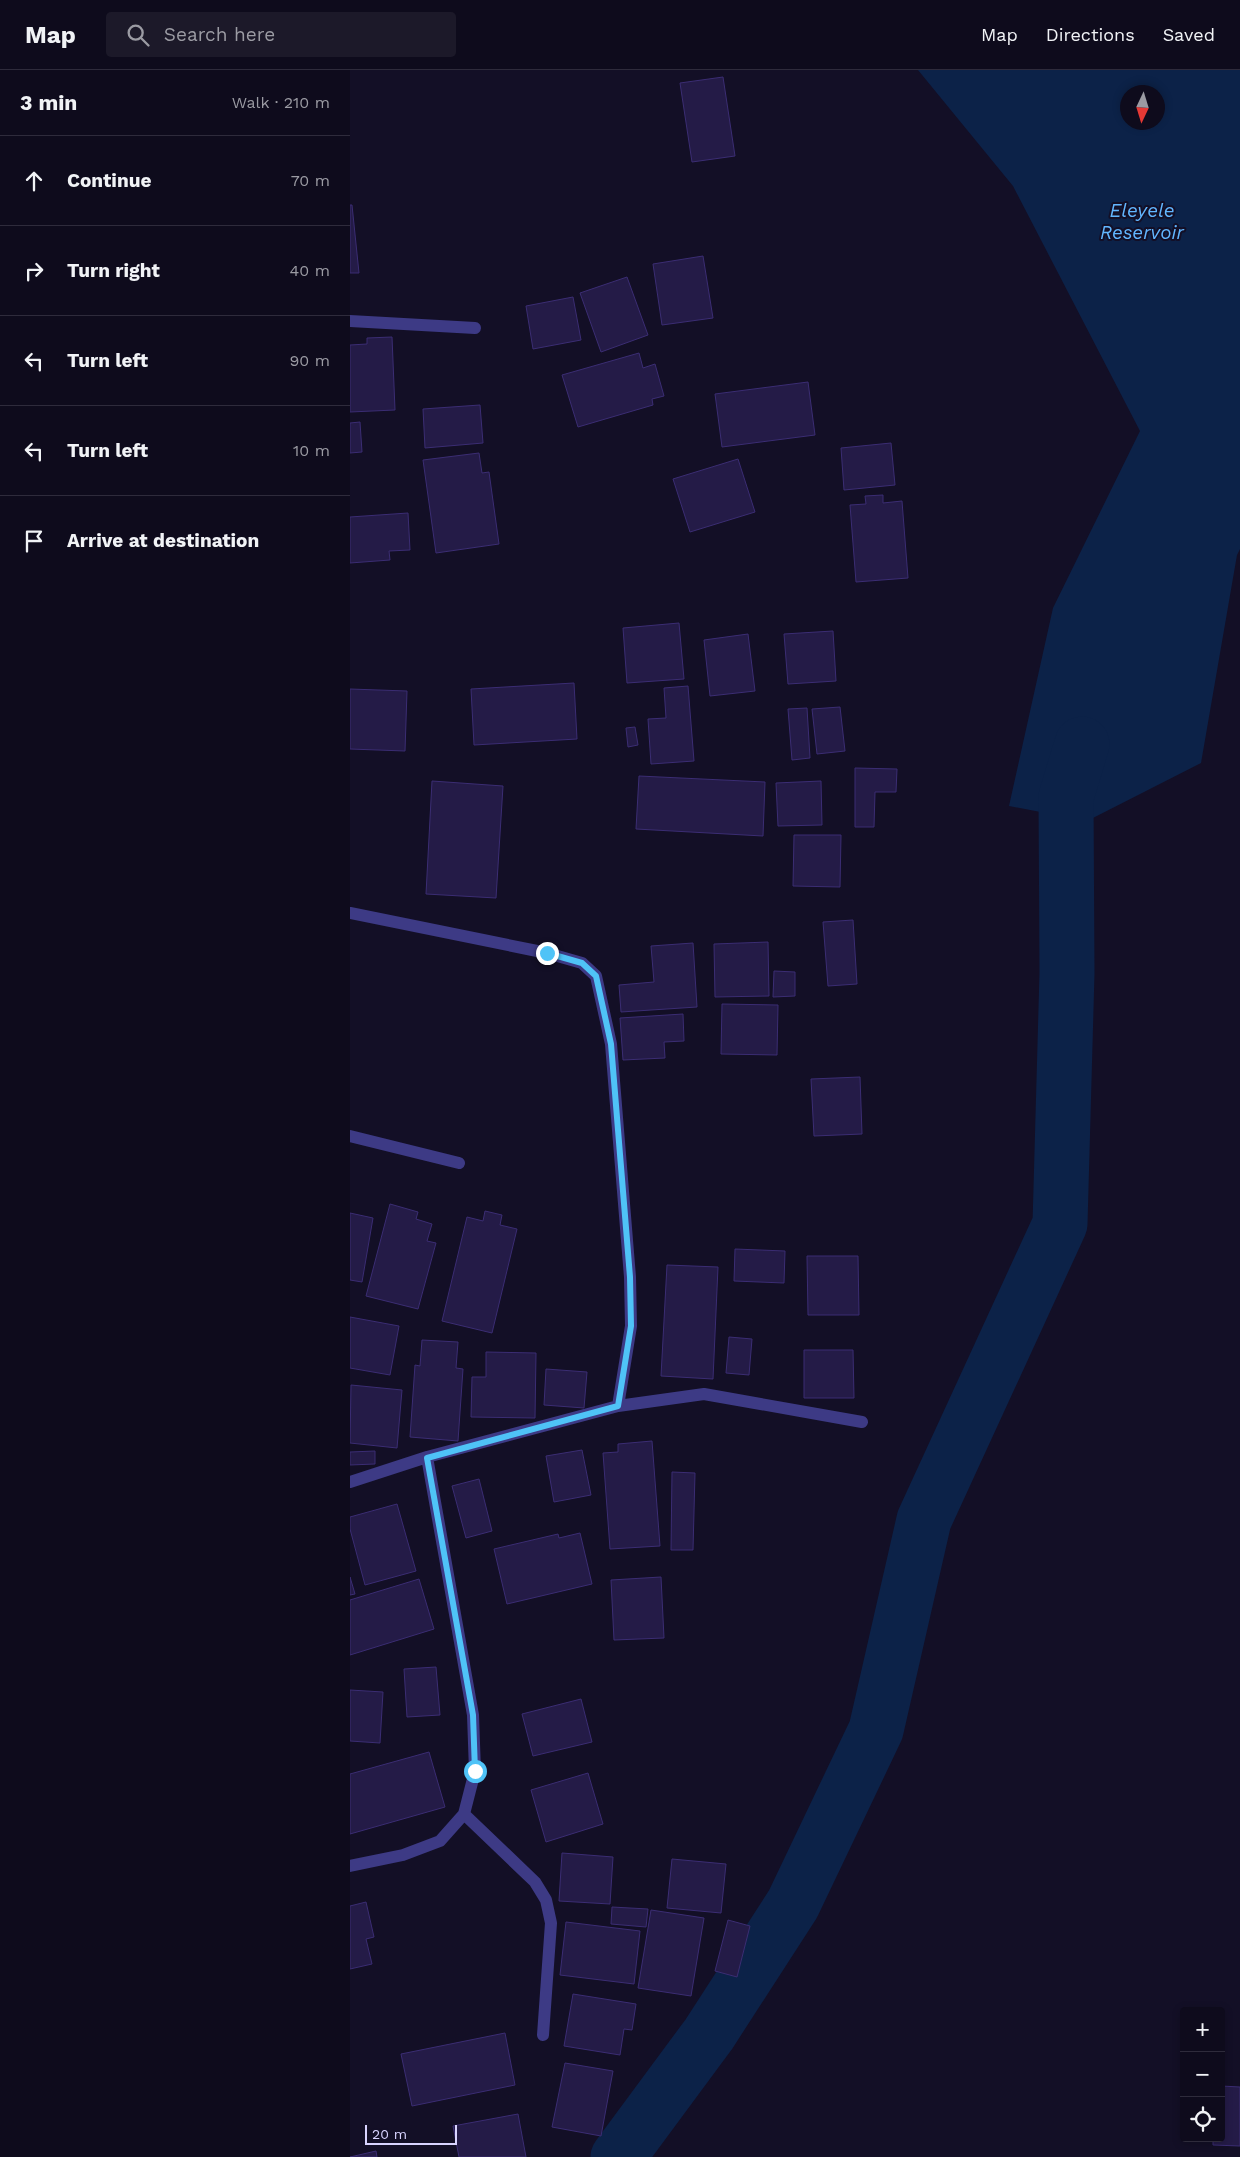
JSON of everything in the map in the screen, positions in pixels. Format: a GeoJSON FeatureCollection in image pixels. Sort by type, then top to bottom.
{"type":"FeatureCollection","features":[{"type":"Feature","properties":{"kind":"street"},"geometry":{"type":"LineString","coordinates":[[350,321],[475,328]]}},
{"type":"Feature","properties":{"kind":"street"},"geometry":{"type":"LineString","coordinates":[[350,913],[547,953],[582,963],[596,976],[611,1044],[630,1277],[631,1326],[618,1406]]}},
{"type":"Feature","properties":{"kind":"street"},"geometry":{"type":"LineString","coordinates":[[350,1136],[459,1163]]}},
{"type":"Feature","properties":{"kind":"street"},"geometry":{"type":"LineString","coordinates":[[350,1482],[427,1458],[618,1406],[704,1394],[862,1422]]}},
{"type":"Feature","properties":{"kind":"street"},"geometry":{"type":"LineString","coordinates":[[350,1866],[403,1855],[440,1841],[464,1814],[475,1771],[473,1715],[427,1458]]}},
{"type":"Feature","properties":{"kind":"street"},"geometry":{"type":"LineString","coordinates":[[464,1814],[535,1882],[546,1900],[551,1923],[543,2035]]}},
{"type":"Feature","properties":{"kind":"water","name":"Eleyele Reservoir"},"geometry":{"type":"Polygon","coordinates":[[[918,70],[1240,70],[1240,549],[1237,555],[1201,763],[1087,821],[1009,806],[1053,608],[1140,431],[1013,186],[918,70]]]}},
{"type":"Feature","properties":{"kind":"building"},"geometry":{"type":"Polygon","coordinates":[[[723,77],[735,156],[692,162],[680,83],[723,77]]]}},
{"type":"Feature","properties":{"kind":"building"},"geometry":{"type":"Polygon","coordinates":[[[350,205],[352,205],[359,273],[350,273],[350,205]]]}},
{"type":"Feature","properties":{"kind":"building"},"geometry":{"type":"Polygon","coordinates":[[[703,256],[713,318],[662,325],[653,264],[703,256]]]}},
{"type":"Feature","properties":{"kind":"building"},"geometry":{"type":"Polygon","coordinates":[[[627,277],[648,335],[601,352],[580,293],[627,277]]]}},
{"type":"Feature","properties":{"kind":"building"},"geometry":{"type":"Polygon","coordinates":[[[573,297],[581,340],[533,349],[526,306],[573,297]]]}},
{"type":"Feature","properties":{"kind":"building"},"geometry":{"type":"Polygon","coordinates":[[[392,337],[395,410],[350,412],[350,345],[367,344],[367,338],[392,337]]]}},
{"type":"Feature","properties":{"kind":"building"},"geometry":{"type":"Polygon","coordinates":[[[639,353],[643,368],[655,364],[664,396],[652,399],[653,405],[578,427],[562,375],[639,353]]]}},
{"type":"Feature","properties":{"kind":"building"},"geometry":{"type":"Polygon","coordinates":[[[808,382],[815,435],[722,447],[715,394],[808,382]]]}},
{"type":"Feature","properties":{"kind":"building"},"geometry":{"type":"Polygon","coordinates":[[[480,405],[483,443],[425,448],[423,409],[480,405]]]}},
{"type":"Feature","properties":{"kind":"building"},"geometry":{"type":"Polygon","coordinates":[[[360,422],[362,452],[350,453],[350,423],[360,422]]]}},
{"type":"Feature","properties":{"kind":"building"},"geometry":{"type":"Polygon","coordinates":[[[891,443],[895,485],[844,490],[841,448],[891,443]]]}},
{"type":"Feature","properties":{"kind":"building"},"geometry":{"type":"Polygon","coordinates":[[[479,453],[482,473],[489,472],[499,544],[436,553],[423,460],[479,453]]]}},
{"type":"Feature","properties":{"kind":"building"},"geometry":{"type":"Polygon","coordinates":[[[738,459],[755,512],[690,532],[673,479],[738,459]]]}},
{"type":"Feature","properties":{"kind":"building"},"geometry":{"type":"Polygon","coordinates":[[[883,495],[883,503],[902,501],[908,578],[856,582],[850,505],[866,504],[865,496],[883,495]]]}},
{"type":"Feature","properties":{"kind":"building"},"geometry":{"type":"Polygon","coordinates":[[[408,513],[410,550],[389,551],[390,560],[350,563],[350,517],[408,513]]]}},
{"type":"Feature","properties":{"kind":"building"},"geometry":{"type":"Polygon","coordinates":[[[679,623],[684,679],[627,683],[623,628],[679,623]]]}},
{"type":"Feature","properties":{"kind":"building"},"geometry":{"type":"Polygon","coordinates":[[[833,631],[836,681],[788,684],[784,634],[833,631]]]}},
{"type":"Feature","properties":{"kind":"building"},"geometry":{"type":"Polygon","coordinates":[[[748,634],[755,691],[710,696],[704,640],[748,634]]]}},
{"type":"Feature","properties":{"kind":"building"},"geometry":{"type":"Polygon","coordinates":[[[574,683],[577,739],[474,745],[471,689],[574,683]]]}},
{"type":"Feature","properties":{"kind":"building"},"geometry":{"type":"Polygon","coordinates":[[[688,686],[694,761],[651,764],[648,719],[666,718],[664,688],[688,686]]]}},
{"type":"Feature","properties":{"kind":"building"},"geometry":{"type":"Polygon","coordinates":[[[350,689],[407,691],[405,751],[350,749],[350,689]]]}},
{"type":"Feature","properties":{"kind":"building"},"geometry":{"type":"Polygon","coordinates":[[[840,707],[845,751],[817,754],[812,709],[840,707]]]}},
{"type":"Feature","properties":{"kind":"building"},"geometry":{"type":"Polygon","coordinates":[[[807,708],[810,758],[792,760],[788,709],[807,708]]]}},
{"type":"Feature","properties":{"kind":"building"},"geometry":{"type":"Polygon","coordinates":[[[635,727],[638,745],[628,747],[626,728],[635,727]]]}},
{"type":"Feature","properties":{"kind":"building"},"geometry":{"type":"Polygon","coordinates":[[[855,768],[897,769],[896,792],[875,792],[874,827],[855,827],[855,768]]]}},
{"type":"Feature","properties":{"kind":"building"},"geometry":{"type":"Polygon","coordinates":[[[639,776],[765,782],[763,836],[636,829],[639,776]]]}},
{"type":"Feature","properties":{"kind":"building"},"geometry":{"type":"Polygon","coordinates":[[[432,781],[503,786],[496,898],[426,894],[432,781]]]}},
{"type":"Feature","properties":{"kind":"building"},"geometry":{"type":"Polygon","coordinates":[[[821,781],[822,825],[778,826],[776,783],[821,781]]]}},
{"type":"Feature","properties":{"kind":"building"},"geometry":{"type":"Polygon","coordinates":[[[794,835],[841,835],[840,887],[793,886],[794,835]]]}},
{"type":"Feature","properties":{"kind":"building"},"geometry":{"type":"Polygon","coordinates":[[[853,920],[857,984],[828,986],[823,922],[853,920]]]}},
{"type":"Feature","properties":{"kind":"building"},"geometry":{"type":"Polygon","coordinates":[[[768,942],[769,996],[715,997],[714,944],[768,942]]]}},
{"type":"Feature","properties":{"kind":"building"},"geometry":{"type":"Polygon","coordinates":[[[693,943],[697,1007],[621,1012],[619,985],[654,982],[651,946],[693,943]]]}},
{"type":"Feature","properties":{"kind":"building"},"geometry":{"type":"Polygon","coordinates":[[[774,971],[795,972],[795,996],[773,997],[774,971]]]}},
{"type":"Feature","properties":{"kind":"building"},"geometry":{"type":"Polygon","coordinates":[[[722,1004],[778,1005],[777,1055],[721,1054],[722,1004]]]}},
{"type":"Feature","properties":{"kind":"building"},"geometry":{"type":"Polygon","coordinates":[[[683,1014],[684,1041],[664,1042],[665,1058],[623,1060],[620,1018],[683,1014]]]}},
{"type":"Feature","properties":{"kind":"building"},"geometry":{"type":"Polygon","coordinates":[[[860,1077],[862,1134],[814,1136],[811,1079],[860,1077]]]}},
{"type":"Feature","properties":{"kind":"building"},"geometry":{"type":"Polygon","coordinates":[[[390,1204],[418,1212],[416,1219],[432,1224],[427,1241],[436,1243],[418,1309],[366,1296],[390,1204]]]}},
{"type":"Feature","properties":{"kind":"building"},"geometry":{"type":"Polygon","coordinates":[[[485,1211],[502,1215],[500,1225],[517,1229],[492,1333],[442,1321],[467,1217],[483,1221],[485,1211]]]}},
{"type":"Feature","properties":{"kind":"building"},"geometry":{"type":"Polygon","coordinates":[[[350,1213],[373,1218],[362,1282],[350,1280],[350,1213]]]}},
{"type":"Feature","properties":{"kind":"building"},"geometry":{"type":"Polygon","coordinates":[[[735,1249],[785,1251],[784,1283],[734,1281],[735,1249]]]}},
{"type":"Feature","properties":{"kind":"building"},"geometry":{"type":"Polygon","coordinates":[[[807,1256],[858,1256],[859,1315],[808,1315],[807,1256]]]}},
{"type":"Feature","properties":{"kind":"building"},"geometry":{"type":"Polygon","coordinates":[[[667,1265],[718,1267],[713,1379],[661,1376],[667,1265]]]}},
{"type":"Feature","properties":{"kind":"building"},"geometry":{"type":"Polygon","coordinates":[[[350,1317],[399,1326],[390,1375],[350,1368],[350,1317]]]}},
{"type":"Feature","properties":{"kind":"building"},"geometry":{"type":"Polygon","coordinates":[[[729,1337],[752,1339],[749,1375],[726,1373],[729,1337]]]}},
{"type":"Feature","properties":{"kind":"building"},"geometry":{"type":"Polygon","coordinates":[[[422,1340],[458,1342],[456,1368],[463,1369],[458,1441],[410,1437],[415,1365],[420,1366],[422,1340]]]}},
{"type":"Feature","properties":{"kind":"building"},"geometry":{"type":"Polygon","coordinates":[[[804,1350],[853,1350],[854,1398],[804,1398],[804,1350]]]}},
{"type":"Feature","properties":{"kind":"building"},"geometry":{"type":"Polygon","coordinates":[[[486,1352],[536,1353],[535,1418],[471,1417],[472,1377],[486,1377],[486,1352]]]}},
{"type":"Feature","properties":{"kind":"building"},"geometry":{"type":"Polygon","coordinates":[[[546,1369],[587,1372],[584,1408],[544,1405],[546,1369]]]}},
{"type":"Feature","properties":{"kind":"building"},"geometry":{"type":"Polygon","coordinates":[[[351,1385],[402,1390],[397,1448],[350,1443],[351,1385]]]}},
{"type":"Feature","properties":{"kind":"building"},"geometry":{"type":"Polygon","coordinates":[[[652,1441],[660,1546],[610,1549],[603,1453],[618,1452],[618,1444],[652,1441]]]}},
{"type":"Feature","properties":{"kind":"building"},"geometry":{"type":"Polygon","coordinates":[[[582,1450],[591,1495],[554,1502],[546,1456],[582,1450]]]}},
{"type":"Feature","properties":{"kind":"building"},"geometry":{"type":"Polygon","coordinates":[[[375,1451],[375,1464],[350,1465],[350,1452],[375,1451]]]}},
{"type":"Feature","properties":{"kind":"building"},"geometry":{"type":"Polygon","coordinates":[[[672,1472],[695,1473],[693,1550],[671,1550],[672,1472]]]}},
{"type":"Feature","properties":{"kind":"building"},"geometry":{"type":"Polygon","coordinates":[[[479,1479],[492,1531],[466,1538],[452,1486],[479,1479]]]}},
{"type":"Feature","properties":{"kind":"building"},"geometry":{"type":"Polygon","coordinates":[[[397,1504],[416,1571],[365,1585],[350,1529],[350,1517],[397,1504]]]}},
{"type":"Feature","properties":{"kind":"building"},"geometry":{"type":"Polygon","coordinates":[[[580,1533],[592,1584],[507,1604],[494,1549],[558,1534],[559,1538],[580,1533]]]}},
{"type":"Feature","properties":{"kind":"building"},"geometry":{"type":"Polygon","coordinates":[[[350,1577],[355,1594],[350,1595],[350,1577]]]}},
{"type":"Feature","properties":{"kind":"building"},"geometry":{"type":"Polygon","coordinates":[[[661,1577],[664,1638],[614,1640],[611,1580],[661,1577]]]}},
{"type":"Feature","properties":{"kind":"building"},"geometry":{"type":"Polygon","coordinates":[[[419,1579],[434,1629],[350,1655],[350,1600],[419,1579]]]}},
{"type":"Feature","properties":{"kind":"building"},"geometry":{"type":"Polygon","coordinates":[[[436,1667],[440,1715],[407,1717],[404,1669],[436,1667]]]}},
{"type":"Feature","properties":{"kind":"building"},"geometry":{"type":"Polygon","coordinates":[[[350,1690],[383,1692],[380,1743],[350,1741],[350,1690]]]}},
{"type":"Feature","properties":{"kind":"building"},"geometry":{"type":"Polygon","coordinates":[[[581,1699],[592,1742],[533,1756],[522,1714],[581,1699]]]}},
{"type":"Feature","properties":{"kind":"building"},"geometry":{"type":"Polygon","coordinates":[[[429,1752],[445,1807],[350,1834],[350,1774],[429,1752]]]}},
{"type":"Feature","properties":{"kind":"building"},"geometry":{"type":"Polygon","coordinates":[[[588,1773],[603,1824],[546,1842],[531,1790],[588,1773]]]}},
{"type":"Feature","properties":{"kind":"building"},"geometry":{"type":"Polygon","coordinates":[[[562,1853],[613,1857],[610,1904],[559,1901],[562,1853]]]}},
{"type":"Feature","properties":{"kind":"building"},"geometry":{"type":"Polygon","coordinates":[[[672,1859],[726,1864],[721,1913],[667,1908],[672,1859]]]}},
{"type":"Feature","properties":{"kind":"building"},"geometry":{"type":"Polygon","coordinates":[[[366,1902],[374,1937],[366,1939],[372,1964],[350,1969],[350,1906],[366,1902]]]}},
{"type":"Feature","properties":{"kind":"building"},"geometry":{"type":"Polygon","coordinates":[[[612,1907],[648,1909],[646,1927],[611,1924],[612,1907]]]}},
{"type":"Feature","properties":{"kind":"building"},"geometry":{"type":"Polygon","coordinates":[[[651,1910],[704,1918],[691,1996],[638,1988],[651,1910]]]}},
{"type":"Feature","properties":{"kind":"building"},"geometry":{"type":"Polygon","coordinates":[[[728,1920],[750,1926],[737,1977],[715,1971],[728,1920]]]}},
{"type":"Feature","properties":{"kind":"building"},"geometry":{"type":"Polygon","coordinates":[[[566,1922],[640,1931],[634,1984],[560,1975],[566,1922]]]}},
{"type":"Feature","properties":{"kind":"building"},"geometry":{"type":"Polygon","coordinates":[[[573,1994],[636,2004],[632,2030],[624,2029],[620,2055],[564,2046],[573,1994]]]}},
{"type":"Feature","properties":{"kind":"building"},"geometry":{"type":"Polygon","coordinates":[[[505,2033],[515,2085],[412,2106],[401,2054],[505,2033]]]}},
{"type":"Feature","properties":{"kind":"building"},"geometry":{"type":"Polygon","coordinates":[[[565,2063],[613,2071],[601,2136],[552,2127],[565,2063]]]}},
{"type":"Feature","properties":{"kind":"building"},"geometry":{"type":"Polygon","coordinates":[[[1225,2086],[1240,2087],[1240,2146],[1213,2145],[1213,2142],[1225,2142],[1225,2086]]]}},
{"type":"Feature","properties":{"kind":"building"},"geometry":{"type":"Polygon","coordinates":[[[518,2114],[526,2157],[459,2157],[453,2126],[518,2114]]]}},
{"type":"Feature","properties":{"kind":"building"},"geometry":{"type":"Polygon","coordinates":[[[376,2151],[377,2157],[350,2157],[376,2151]]]}},
{"type":"Feature","properties":{"kind":"waterway"},"geometry":{"type":"LineString","coordinates":[[618,2157],[709,2034],[793,1904],[876,1730],[924,1520],[1060,1224],[1067,973],[1066,797],[1082,744]]}},
{"type":"Feature","properties":{"kind":"route"},"geometry":{"type":"LineString","coordinates":[[475,1771],[473,1715],[427,1458],[618,1406],[631,1326],[630,1277],[611,1044],[596,976],[582,963],[547,953]]}}]}
